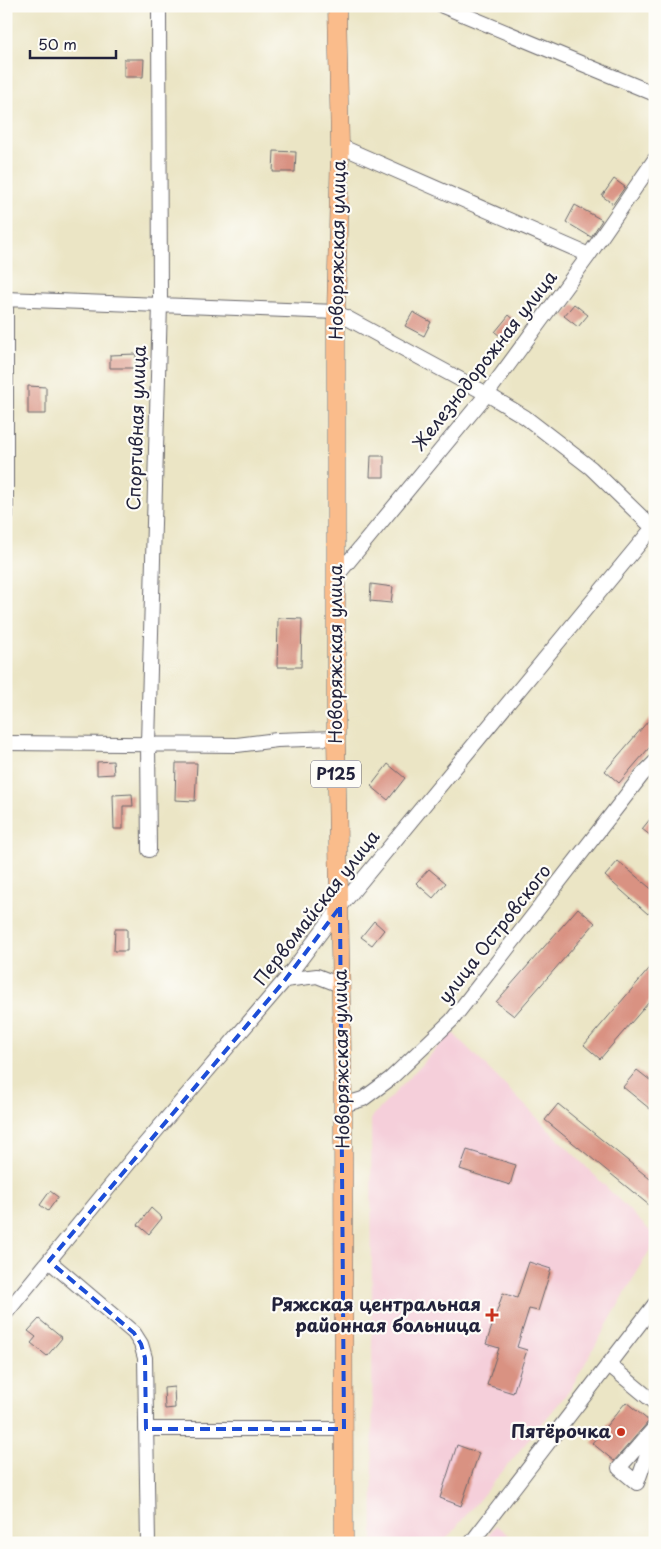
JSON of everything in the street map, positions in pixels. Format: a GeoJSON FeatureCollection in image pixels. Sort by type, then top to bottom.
{"type":"FeatureCollection","features":[{"type":"Feature","properties":{"kind":"main road","name":"Новоряжская улица"},"geometry":{"type":"LineString","coordinates":[[336,6],[340,146],[336,312],[335,578],[343,1105],[344,1543]]}},
{"type":"Feature","properties":{"kind":"street","name":"Спортивная улица"},"geometry":{"type":"LineString","coordinates":[[149,850],[148,743],[160,303],[159,6]]}},
{"type":"Feature","properties":{"kind":"street"},"geometry":{"type":"LineString","coordinates":[[443,6],[655,94]]}},
{"type":"Feature","properties":{"kind":"street"},"geometry":{"type":"LineString","coordinates":[[340,146],[589,255]]}},
{"type":"Feature","properties":{"kind":"street","name":"Железнодорожная улица"},"geometry":{"type":"LineString","coordinates":[[335,578],[487,394],[589,255],[655,159]]}},
{"type":"Feature","properties":{"kind":"street"},"geometry":{"type":"LineString","coordinates":[[6,299],[160,303],[336,312],[487,394],[525,417],[584,462],[654,528]]}},
{"type":"Feature","properties":{"kind":"street"},"geometry":{"type":"LineString","coordinates":[[6,309],[6,516]]}},
{"type":"Feature","properties":{"kind":"street","name":"Первомайская улица"},"geometry":{"type":"LineString","coordinates":[[6,1313],[138,1152],[285,980],[340,907],[654,528]]}},
{"type":"Feature","properties":{"kind":"street"},"geometry":{"type":"LineString","coordinates":[[6,744],[148,743],[237,745],[278,740],[336,738]]}},
{"type":"Feature","properties":{"kind":"street","name":"улица Островского"},"geometry":{"type":"LineString","coordinates":[[343,1105],[363,1099],[390,1078],[452,1020],[642,775],[655,762]]}},
{"type":"Feature","properties":{"kind":"street"},"geometry":{"type":"LineString","coordinates":[[285,980],[317,976],[340,985]]}},
{"type":"Feature","properties":{"kind":"street"},"geometry":{"type":"LineString","coordinates":[[49,1261],[134,1333],[141,1344],[145,1358],[148,1543]]}},
{"type":"Feature","properties":{"kind":"street"},"geometry":{"type":"LineString","coordinates":[[470,1543],[655,1304]]}},
{"type":"Feature","properties":{"kind":"street"},"geometry":{"type":"LineString","coordinates":[[608,1364],[655,1403]]}},
{"type":"Feature","properties":{"kind":"street"},"geometry":{"type":"LineString","coordinates":[[655,1427],[619,1468],[637,1483],[655,1433]]}},
{"type":"Feature","properties":{"kind":"street"},"geometry":{"type":"LineString","coordinates":[[146,1429],[344,1429]]}},
{"type":"Feature","properties":{"kind":"highlighted area"},"geometry":{"type":"Polygon","coordinates":[[[340,907],[343,1105],[344,1429],[146,1429],[145,1358],[141,1344],[134,1333],[49,1261],[285,980],[340,907]]]}},
{"type":"Feature","properties":{"kind":"shaded area","name":"Ряжская центральная районная больница"},"geometry":{"type":"Polygon","coordinates":[[[452,1032],[655,1236],[655,1241],[570,1390],[443,1543],[373,1543],[371,1118],[452,1032]]]}},
{"type":"Feature","properties":{"kind":"shaded area"},"geometry":{"type":"Polygon","coordinates":[[[496,1525],[518,1543],[482,1543],[496,1525]]]}},
{"type":"Feature","properties":{"kind":"building"},"geometry":{"type":"Polygon","coordinates":[[[124,59],[144,59],[143,77],[124,77],[124,59]]]}},
{"type":"Feature","properties":{"kind":"building"},"geometry":{"type":"Polygon","coordinates":[[[274,151],[296,152],[295,172],[273,172],[274,151]]]}},
{"type":"Feature","properties":{"kind":"building"},"geometry":{"type":"Polygon","coordinates":[[[614,179],[625,187],[613,204],[602,196],[614,179]]]}},
{"type":"Feature","properties":{"kind":"building"},"geometry":{"type":"Polygon","coordinates":[[[575,205],[602,220],[591,237],[566,222],[575,205]]]}},
{"type":"Feature","properties":{"kind":"building"},"geometry":{"type":"Polygon","coordinates":[[[574,304],[588,315],[578,327],[564,316],[574,304]]]}},
{"type":"Feature","properties":{"kind":"building"},"geometry":{"type":"Polygon","coordinates":[[[413,312],[431,322],[424,336],[405,326],[413,312]]]}},
{"type":"Feature","properties":{"kind":"building"},"geometry":{"type":"Polygon","coordinates":[[[509,315],[518,323],[505,340],[495,332],[509,315]]]}},
{"type":"Feature","properties":{"kind":"building"},"geometry":{"type":"Polygon","coordinates":[[[136,354],[136,368],[110,368],[110,355],[136,354]]]}},
{"type":"Feature","properties":{"kind":"building"},"geometry":{"type":"Polygon","coordinates":[[[28,386],[46,387],[46,414],[28,414],[28,386]]]}},
{"type":"Feature","properties":{"kind":"building"},"geometry":{"type":"Polygon","coordinates":[[[371,456],[384,456],[384,477],[370,477],[371,456]]]}},
{"type":"Feature","properties":{"kind":"building"},"geometry":{"type":"Polygon","coordinates":[[[371,584],[393,587],[391,603],[370,601],[371,584]]]}},
{"type":"Feature","properties":{"kind":"building"},"geometry":{"type":"Polygon","coordinates":[[[278,618],[302,619],[301,667],[277,667],[278,618]]]}},
{"type":"Feature","properties":{"kind":"building"},"geometry":{"type":"Polygon","coordinates":[[[655,713],[655,741],[619,783],[605,771],[655,713]]]}},
{"type":"Feature","properties":{"kind":"building"},"geometry":{"type":"Polygon","coordinates":[[[113,761],[114,774],[97,775],[97,762],[113,761]]]}},
{"type":"Feature","properties":{"kind":"building"},"geometry":{"type":"Polygon","coordinates":[[[176,763],[197,763],[195,801],[175,800],[176,763]]]}},
{"type":"Feature","properties":{"kind":"building"},"geometry":{"type":"Polygon","coordinates":[[[388,764],[405,778],[388,800],[371,786],[388,764]]]}},
{"type":"Feature","properties":{"kind":"building"},"geometry":{"type":"Polygon","coordinates":[[[132,794],[133,806],[123,806],[123,829],[114,829],[113,795],[132,794]]]}},
{"type":"Feature","properties":{"kind":"building"},"geometry":{"type":"Polygon","coordinates":[[[655,813],[655,839],[642,829],[655,813]]]}},
{"type":"Feature","properties":{"kind":"building"},"geometry":{"type":"Polygon","coordinates":[[[618,861],[655,892],[655,906],[648,914],[605,876],[618,861]]]}},
{"type":"Feature","properties":{"kind":"building"},"geometry":{"type":"Polygon","coordinates":[[[429,869],[446,883],[433,898],[416,883],[429,869]]]}},
{"type":"Feature","properties":{"kind":"building"},"geometry":{"type":"Polygon","coordinates":[[[578,908],[595,923],[514,1016],[496,1002],[578,908]]]}},
{"type":"Feature","properties":{"kind":"building"},"geometry":{"type":"Polygon","coordinates":[[[374,921],[384,930],[372,945],[361,937],[374,921]]]}},
{"type":"Feature","properties":{"kind":"building"},"geometry":{"type":"Polygon","coordinates":[[[115,929],[127,929],[127,951],[114,951],[115,929]]]}},
{"type":"Feature","properties":{"kind":"building"},"geometry":{"type":"Polygon","coordinates":[[[655,962],[655,995],[600,1059],[584,1045],[655,962]]]}},
{"type":"Feature","properties":{"kind":"building"},"geometry":{"type":"Polygon","coordinates":[[[637,1070],[655,1084],[655,1113],[623,1087],[637,1070]]]}},
{"type":"Feature","properties":{"kind":"building"},"geometry":{"type":"Polygon","coordinates":[[[558,1104],[655,1183],[655,1210],[545,1120],[558,1104]]]}},
{"type":"Feature","properties":{"kind":"building"},"geometry":{"type":"Polygon","coordinates":[[[467,1150],[516,1165],[510,1185],[460,1169],[467,1150]]]}},
{"type":"Feature","properties":{"kind":"building"},"geometry":{"type":"Polygon","coordinates":[[[50,1191],[58,1197],[48,1211],[40,1205],[50,1191]]]}},
{"type":"Feature","properties":{"kind":"building"},"geometry":{"type":"Polygon","coordinates":[[[151,1208],[162,1218],[149,1234],[138,1225],[151,1208]]]}},
{"type":"Feature","properties":{"kind":"building"},"geometry":{"type":"Polygon","coordinates":[[[529,1262],[551,1269],[538,1311],[529,1309],[517,1347],[527,1350],[513,1393],[487,1385],[499,1348],[486,1344],[503,1293],[517,1298],[529,1262]]]}},
{"type":"Feature","properties":{"kind":"building"},"geometry":{"type":"Polygon","coordinates":[[[39,1319],[62,1338],[47,1356],[31,1343],[36,1337],[28,1331],[39,1319]]]}},
{"type":"Feature","properties":{"kind":"building"},"geometry":{"type":"Polygon","coordinates":[[[174,1387],[175,1408],[165,1409],[164,1388],[174,1387]]]}},
{"type":"Feature","properties":{"kind":"building","name":"Пятёрочка"},"geometry":{"type":"Polygon","coordinates":[[[626,1402],[649,1421],[614,1461],[592,1443],[626,1402]]]}},
{"type":"Feature","properties":{"kind":"building"},"geometry":{"type":"Polygon","coordinates":[[[457,1445],[479,1453],[461,1506],[440,1498],[457,1445]]]}},
{"type":"Feature","properties":{"kind":"place","name":"Ряжская центральная районная больница"},"geometry":{"type":"Point","coordinates":[492,1315]}},
{"type":"Feature","properties":{"kind":"place","name":"Пятёрочка"},"geometry":{"type":"Point","coordinates":[621,1432]}}]}
